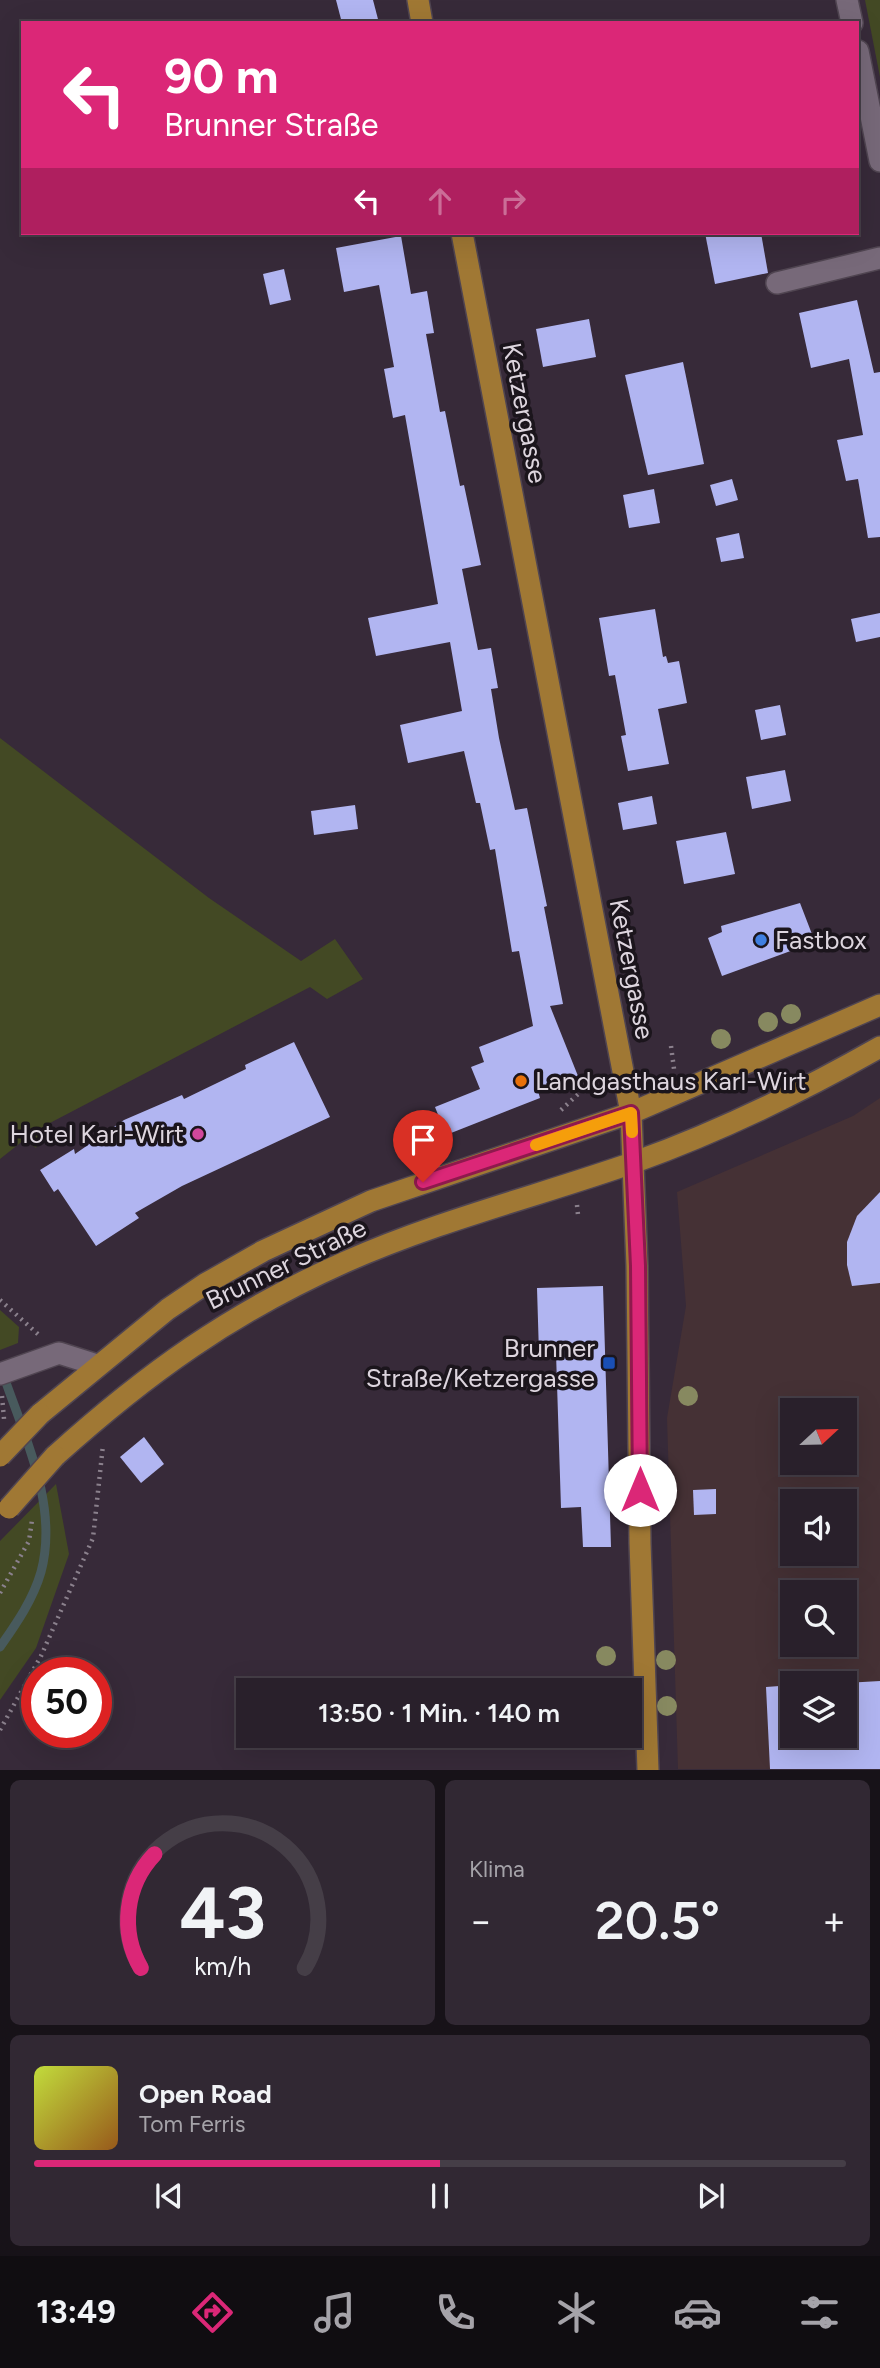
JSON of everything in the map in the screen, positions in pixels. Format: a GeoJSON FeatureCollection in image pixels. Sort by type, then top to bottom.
{"type":"FeatureCollection","features":[{"type":"Feature","properties":{"kind":"main road"},"geometry":{"type":"LineString","coordinates":[[418,0],[422,21]]}},
{"type":"Feature","properties":{"kind":"main road","name":"Ketzergasse"},"geometry":{"type":"LineString","coordinates":[[462,235],[631,1113],[640,1543],[648,1769]]}},
{"type":"Feature","properties":{"kind":"main road","name":"Brunner Straße"},"geometry":{"type":"LineString","coordinates":[[0,1456],[40,1414],[97,1365],[168,1309],[229,1270],[324,1222],[436,1178],[631,1113],[880,1005]]}},
{"type":"Feature","properties":{"kind":"main road","name":"Brunner Straße"},"geometry":{"type":"LineString","coordinates":[[5,1513],[55,1456],[106,1410],[201,1338],[258,1306],[344,1262],[462,1216],[634,1162],[745,1118],[812,1086],[880,1047]]}},
{"type":"Feature","properties":{"kind":"street"},"geometry":{"type":"LineString","coordinates":[[847,0],[852,21]]}},
{"type":"Feature","properties":{"kind":"street"},"geometry":{"type":"LineString","coordinates":[[859,56],[880,161]]}},
{"type":"Feature","properties":{"kind":"street"},"geometry":{"type":"LineString","coordinates":[[777,283],[880,258]]}},
{"type":"Feature","properties":{"kind":"street"},"geometry":{"type":"LineString","coordinates":[[422,1160],[436,1178]]}},
{"type":"Feature","properties":{"kind":"street"},"geometry":{"type":"LineString","coordinates":[[0,1374],[59,1353],[97,1365]]}},
{"type":"Feature","properties":{"kind":"path"},"geometry":{"type":"LineString","coordinates":[[0,1300],[59,1353]]}},
{"type":"Feature","properties":{"kind":"path"},"geometry":{"type":"LineString","coordinates":[[0,1730],[41,1656],[93,1538],[106,1410]]}},
{"type":"Feature","properties":{"kind":"path"},"geometry":{"type":"LineString","coordinates":[[0,1594],[29,1541],[34,1509]]}},
{"type":"Feature","properties":{"kind":"shaded area"},"geometry":{"type":"Polygon","coordinates":[[[880,1098],[880,1769],[678,1769],[667,1418],[686,1306],[677,1192],[853,1116],[880,1098]]]}},
{"type":"Feature","properties":{"kind":"green space"},"geometry":{"type":"Polygon","coordinates":[[[865,0],[880,0],[880,77],[865,0]]]}},
{"type":"Feature","properties":{"kind":"green space"},"geometry":{"type":"Polygon","coordinates":[[[0,738],[209,898],[301,961],[335,939],[363,979],[327,999],[310,987],[48,1124],[36,1148],[24,1140],[0,1159],[0,738]]]}},
{"type":"Feature","properties":{"kind":"green space"},"geometry":{"type":"Polygon","coordinates":[[[0,1310],[19,1327],[18,1343],[0,1350],[0,1310]]]}},
{"type":"Feature","properties":{"kind":"green space"},"geometry":{"type":"Polygon","coordinates":[[[56,1484],[69,1554],[36,1648],[30,1657],[21,1657],[21,1670],[0,1700],[0,1541],[56,1484]]]}},
{"type":"Feature","properties":{"kind":"building"},"geometry":{"type":"Polygon","coordinates":[[[336,0],[373,0],[378,21],[341,21],[336,0]]]}},
{"type":"Feature","properties":{"kind":"building"},"geometry":{"type":"Polygon","coordinates":[[[705,235],[761,235],[768,273],[715,284],[705,235]]]}},
{"type":"Feature","properties":{"kind":"building"},"geometry":{"type":"Polygon","coordinates":[[[401,236],[411,294],[427,291],[434,333],[426,334],[440,412],[445,411],[460,486],[464,485],[481,565],[462,569],[478,650],[491,648],[498,688],[491,689],[499,738],[515,810],[527,808],[547,906],[544,907],[563,1004],[550,1006],[578,1076],[538,1091],[540,1098],[446,1135],[435,1107],[480,1089],[471,1067],[484,1062],[479,1047],[533,1026],[519,951],[512,952],[495,849],[490,850],[480,803],[476,803],[464,751],[408,763],[400,725],[462,711],[450,642],[376,656],[368,618],[438,604],[405,415],[393,418],[384,369],[394,367],[379,285],[344,292],[336,248],[401,236]]]}},
{"type":"Feature","properties":{"kind":"building"},"geometry":{"type":"Polygon","coordinates":[[[284,269],[291,300],[270,305],[263,274],[284,269]]]}},
{"type":"Feature","properties":{"kind":"building"},"geometry":{"type":"Polygon","coordinates":[[[857,300],[874,373],[880,372],[880,537],[868,538],[858,479],[846,481],[837,440],[863,435],[849,359],[811,368],[799,313],[857,300]]]}},
{"type":"Feature","properties":{"kind":"building"},"geometry":{"type":"Polygon","coordinates":[[[589,319],[596,357],[543,367],[536,329],[589,319]]]}},
{"type":"Feature","properties":{"kind":"building"},"geometry":{"type":"Polygon","coordinates":[[[683,362],[704,464],[648,475],[625,375],[683,362]]]}},
{"type":"Feature","properties":{"kind":"building"},"geometry":{"type":"Polygon","coordinates":[[[732,479],[738,500],[716,506],[710,485],[732,479]]]}},
{"type":"Feature","properties":{"kind":"building"},"geometry":{"type":"Polygon","coordinates":[[[654,489],[660,523],[629,528],[623,495],[654,489]]]}},
{"type":"Feature","properties":{"kind":"building"},"geometry":{"type":"Polygon","coordinates":[[[739,533],[744,558],[721,562],[716,538],[739,533]]]}},
{"type":"Feature","properties":{"kind":"building"},"geometry":{"type":"Polygon","coordinates":[[[655,609],[663,657],[666,656],[668,663],[679,661],[687,703],[658,709],[669,764],[628,771],[621,736],[626,735],[615,675],[609,676],[599,618],[655,609]]]}},
{"type":"Feature","properties":{"kind":"building"},"geometry":{"type":"Polygon","coordinates":[[[880,613],[880,637],[856,642],[851,619],[880,613]]]}},
{"type":"Feature","properties":{"kind":"building"},"geometry":{"type":"Polygon","coordinates":[[[780,705],[786,735],[761,740],[755,710],[780,705]]]}},
{"type":"Feature","properties":{"kind":"building"},"geometry":{"type":"Polygon","coordinates":[[[785,770],[791,801],[752,809],[746,777],[785,770]]]}},
{"type":"Feature","properties":{"kind":"building"},"geometry":{"type":"Polygon","coordinates":[[[652,796],[657,824],[623,830],[618,803],[652,796]]]}},
{"type":"Feature","properties":{"kind":"building"},"geometry":{"type":"Polygon","coordinates":[[[355,805],[358,829],[314,835],[311,811],[355,805]]]}},
{"type":"Feature","properties":{"kind":"building"},"geometry":{"type":"Polygon","coordinates":[[[726,832],[735,874],[684,884],[676,841],[726,832]]]}},
{"type":"Feature","properties":{"kind":"building","name":"Fastbox"},"geometry":{"type":"Polygon","coordinates":[[[800,903],[815,942],[722,976],[708,938],[722,932],[721,926],[800,903]]]}},
{"type":"Feature","properties":{"kind":"building","name":"Hotel Karl-Wirt"},"geometry":{"type":"Polygon","coordinates":[[[294,1042],[330,1117],[182,1186],[135,1213],[139,1218],[96,1246],[58,1189],[54,1192],[40,1170],[74,1149],[75,1154],[124,1120],[182,1095],[184,1099],[246,1069],[245,1065],[294,1042]]]}},
{"type":"Feature","properties":{"kind":"building"},"geometry":{"type":"Polygon","coordinates":[[[880,1192],[880,1283],[852,1286],[847,1265],[847,1242],[857,1216],[880,1192]]]}},
{"type":"Feature","properties":{"kind":"building"},"geometry":{"type":"Polygon","coordinates":[[[603,1286],[611,1547],[583,1547],[581,1507],[561,1508],[556,1353],[539,1354],[537,1288],[603,1286]]]}},
{"type":"Feature","properties":{"kind":"building"},"geometry":{"type":"Polygon","coordinates":[[[144,1437],[164,1464],[141,1483],[120,1457],[144,1437]]]}},
{"type":"Feature","properties":{"kind":"building"},"geometry":{"type":"Polygon","coordinates":[[[716,1489],[716,1514],[694,1515],[693,1490],[716,1489]]]}},
{"type":"Feature","properties":{"kind":"building"},"geometry":{"type":"Polygon","coordinates":[[[880,1681],[880,1769],[770,1769],[766,1687],[780,1686],[780,1748],[857,1748],[857,1682],[880,1681]]]}},
{"type":"Feature","properties":{"kind":"waterway"},"geometry":{"type":"LineString","coordinates":[[0,1647],[18,1621],[41,1572],[46,1522],[37,1471],[3,1374]]}},
{"type":"Feature","properties":{"kind":"slow traffic"},"geometry":{"type":"LineString","coordinates":[[536,1145],[631,1113],[632,1132]]}},
{"type":"Feature","properties":{"kind":"place","name":"Fastbox"},"geometry":{"type":"Point","coordinates":[761,940]}},
{"type":"Feature","properties":{"kind":"place","name":"Landgasthaus Karl-Wirt"},"geometry":{"type":"Point","coordinates":[521,1081]}},
{"type":"Feature","properties":{"kind":"place","name":"Hotel Karl-Wirt"},"geometry":{"type":"Point","coordinates":[198,1134]}},
{"type":"Feature","properties":{"kind":"place","name":"Brunner Straße/Ketzergasse"},"geometry":{"type":"Point","coordinates":[609,1363]}},
{"type":"Feature","properties":{"kind":"route"},"geometry":{"type":"LineString","coordinates":[[423,1182],[631,1113],[638,1266],[640,1490]]}}]}
